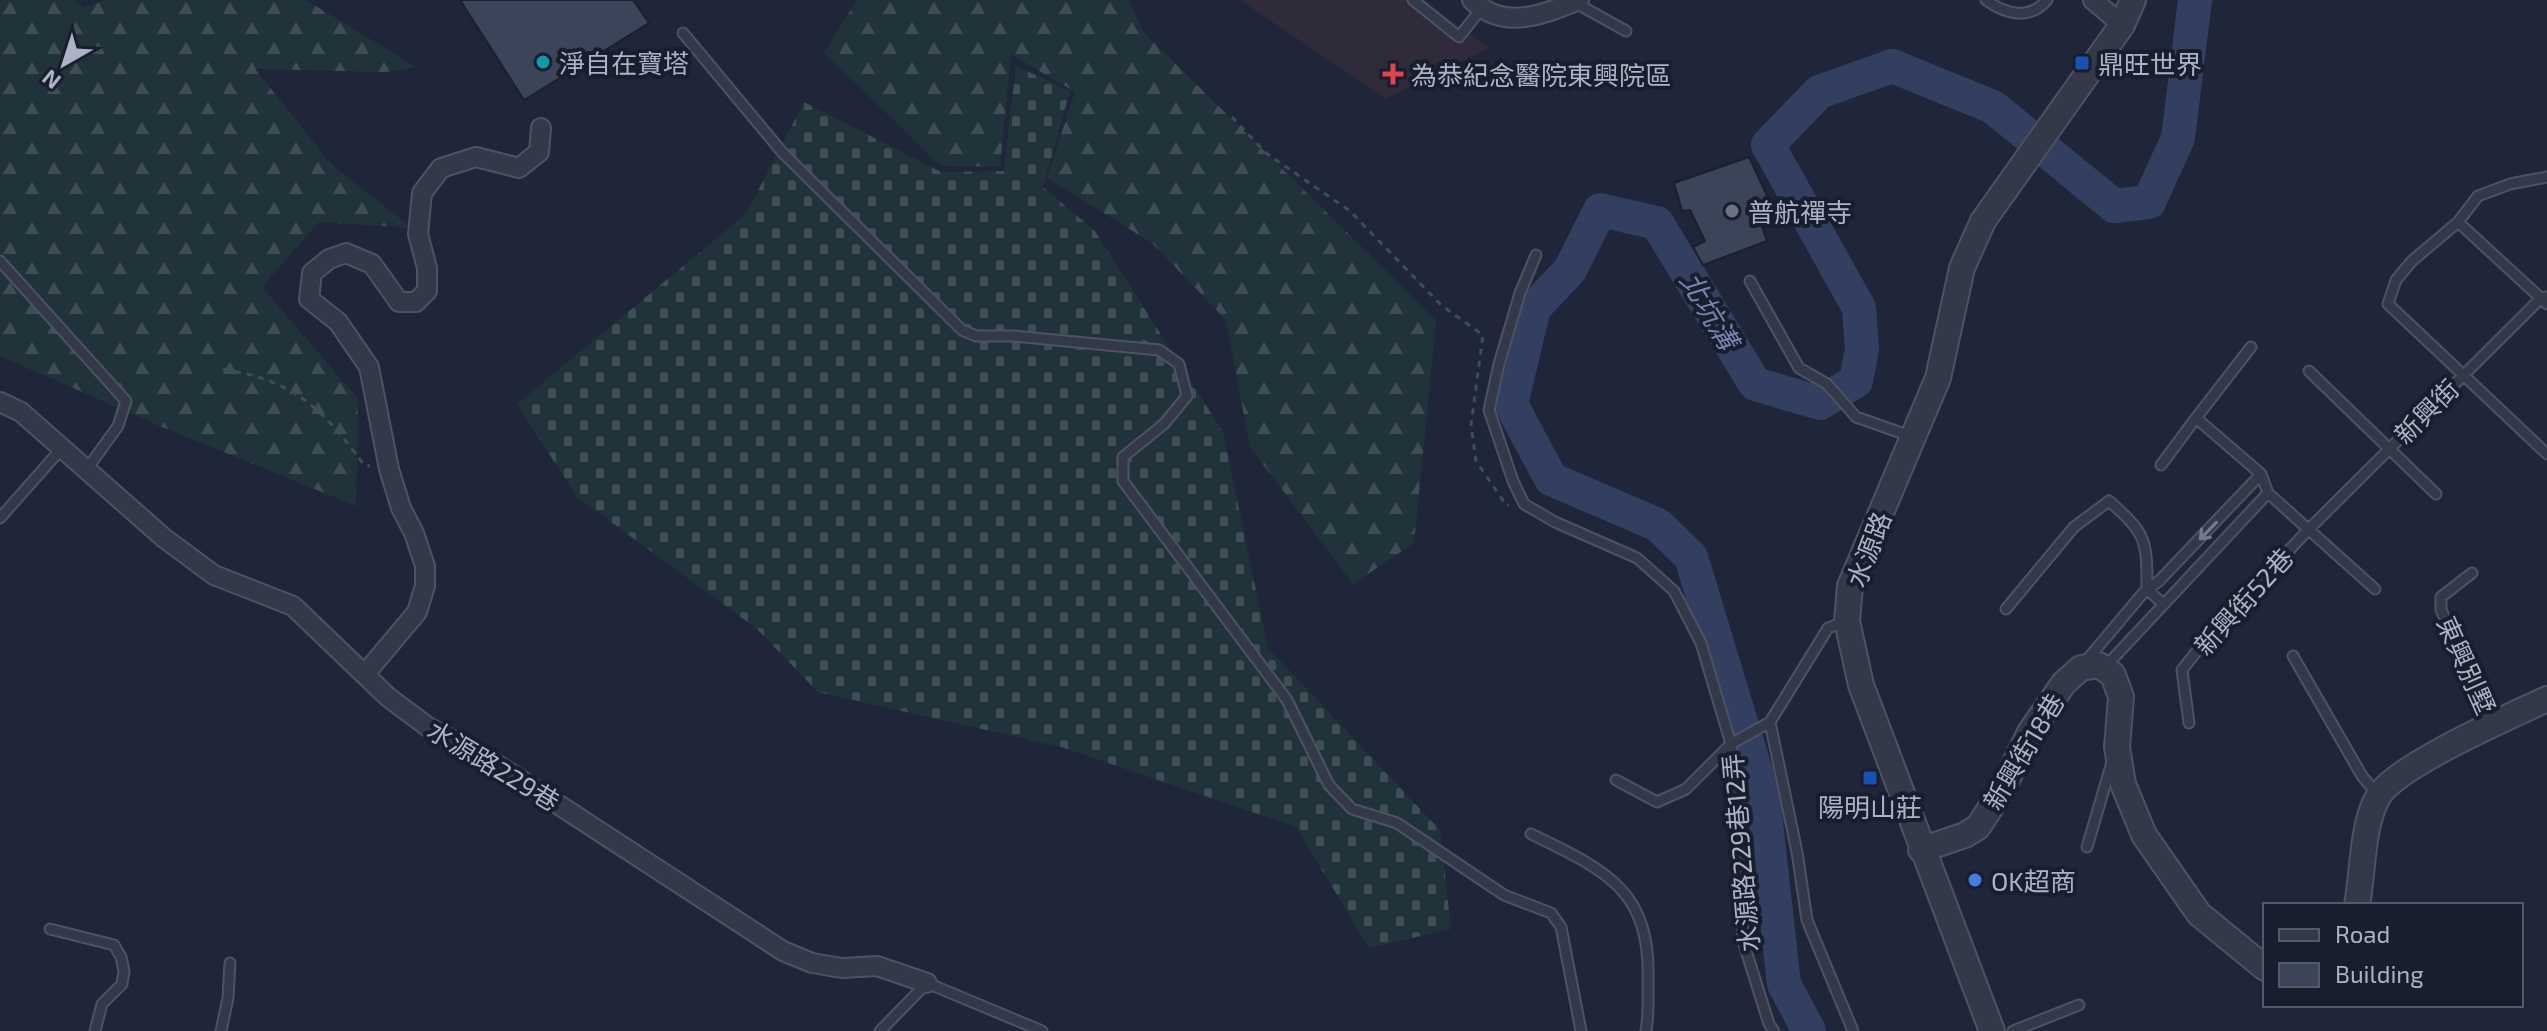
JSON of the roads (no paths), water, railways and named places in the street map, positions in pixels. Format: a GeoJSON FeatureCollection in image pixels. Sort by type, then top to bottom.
{"type":"FeatureCollection","features":[{"type":"Feature","properties":{"kind":"street"},"geometry":{"type":"LineString","coordinates":[[2093,0],[2122,25],[2133,0]]}},
{"type":"Feature","properties":{"kind":"street"},"geometry":{"type":"LineString","coordinates":[[1477,4],[1501,19],[1525,17],[1576,1]]}},
{"type":"Feature","properties":{"kind":"street","name":"水源路"},"geometry":{"type":"LineString","coordinates":[[1992,1031],[1861,685],[1847,621],[1850,586],[1938,378],[1962,268],[1983,221],[2122,25]]}},
{"type":"Feature","properties":{"kind":"street"},"geometry":{"type":"LineString","coordinates":[[365,674],[417,612],[425,586],[425,566],[389,469],[369,367],[338,322],[309,299],[312,273],[329,259],[346,253],[372,264],[399,302],[416,302],[427,291],[427,268],[418,234],[422,193],[441,168],[476,157],[519,168],[539,152],[541,128]]}},
{"type":"Feature","properties":{"kind":"street","name":"水源路229巷"},"geometry":{"type":"LineString","coordinates":[[0,402],[21,412],[164,538],[214,575],[293,606],[388,697],[428,727],[493,762],[783,951],[812,963],[842,968],[877,966],[927,983]]}},
{"type":"Feature","properties":{"kind":"street"},"geometry":{"type":"LineString","coordinates":[[2092,668],[2113,675],[2121,697],[2117,747],[2123,784],[2144,835],[2199,914],[2263,966]]}},
{"type":"Feature","properties":{"kind":"street","name":"新興街18巷"},"geometry":{"type":"LineString","coordinates":[[1921,850],[1965,835],[1978,827],[2002,790],[2030,732],[2064,683],[2092,668]]}},
{"type":"Feature","properties":{"kind":"street"},"geometry":{"type":"LineString","coordinates":[[2357,903],[2371,813],[2378,795],[2396,777],[2547,699]]}},
{"type":"Feature","properties":{"kind":"lane"},"geometry":{"type":"LineString","coordinates":[[1413,0],[1459,37],[1477,4]]}},
{"type":"Feature","properties":{"kind":"lane"},"geometry":{"type":"LineString","coordinates":[[1986,0],[2001,11],[2025,14],[2047,0]]}},
{"type":"Feature","properties":{"kind":"lane"},"geometry":{"type":"LineString","coordinates":[[1576,1],[1626,31]]}},
{"type":"Feature","properties":{"kind":"lane"},"geometry":{"type":"LineString","coordinates":[[683,33],[782,152],[962,330],[976,336],[1014,336],[1159,350],[1179,364],[1187,396],[1164,424],[1123,457],[1123,481],[1287,700],[1329,785],[1352,809],[1397,823],[1504,895],[1551,913],[1561,927],[1581,1031]]}},
{"type":"Feature","properties":{"kind":"lane"},"geometry":{"type":"LineString","coordinates":[[2547,177],[2510,184],[2478,196],[2458,222],[2412,261],[2396,280],[2388,304],[2547,454]]}},
{"type":"Feature","properties":{"kind":"lane"},"geometry":{"type":"LineString","coordinates":[[2458,222],[2545,300]]}},
{"type":"Feature","properties":{"kind":"lane","name":"水源路229巷12弄"},"geometry":{"type":"LineString","coordinates":[[1536,255],[1520,293],[1489,410],[1524,504],[1555,522],[1637,558],[1674,591],[1701,643],[1731,744],[1738,797],[1743,941],[1774,1031]]}},
{"type":"Feature","properties":{"kind":"lane"},"geometry":{"type":"LineString","coordinates":[[0,261],[126,401],[118,426],[87,469]]}},
{"type":"Feature","properties":{"kind":"lane"},"geometry":{"type":"LineString","coordinates":[[1750,281],[1799,368],[1827,384],[1856,417],[1914,438]]}},
{"type":"Feature","properties":{"kind":"lane","name":"新興街"},"geometry":{"type":"LineString","coordinates":[[2309,529],[2462,375],[2545,300]]}},
{"type":"Feature","properties":{"kind":"lane"},"geometry":{"type":"LineString","coordinates":[[2161,465],[2251,347]]}},
{"type":"Feature","properties":{"kind":"lane"},"geometry":{"type":"LineString","coordinates":[[2309,371],[2436,494]]}},
{"type":"Feature","properties":{"kind":"lane"},"geometry":{"type":"LineString","coordinates":[[2196,418],[2261,474],[2268,493],[2375,589]]}},
{"type":"Feature","properties":{"kind":"lane"},"geometry":{"type":"LineString","coordinates":[[0,518],[63,447]]}},
{"type":"Feature","properties":{"kind":"lane"},"geometry":{"type":"LineString","coordinates":[[2092,668],[2147,589],[2159,581],[2261,474]]}},
{"type":"Feature","properties":{"kind":"lane"},"geometry":{"type":"LineString","coordinates":[[2092,668],[2163,604],[2268,493]]}},
{"type":"Feature","properties":{"kind":"lane"},"geometry":{"type":"LineString","coordinates":[[2006,609],[2074,527],[2109,501],[2131,520],[2146,541],[2147,589],[2163,604]]}},
{"type":"Feature","properties":{"kind":"lane","name":"新興街52巷"},"geometry":{"type":"LineString","coordinates":[[2189,723],[2182,670],[2211,633],[2309,529]]}},
{"type":"Feature","properties":{"kind":"lane","name":"東興別墅"},"geometry":{"type":"LineString","coordinates":[[2472,573],[2441,597],[2441,610],[2494,724]]}},
{"type":"Feature","properties":{"kind":"lane"},"geometry":{"type":"LineString","coordinates":[[1616,780],[1657,802],[1686,789],[1731,744],[1770,722],[1828,628],[1847,621]]}},
{"type":"Feature","properties":{"kind":"lane"},"geometry":{"type":"LineString","coordinates":[[2293,656],[2362,776],[2378,795]]}},
{"type":"Feature","properties":{"kind":"lane"},"geometry":{"type":"LineString","coordinates":[[1770,722],[1797,852],[1807,920],[1853,1031]]}},
{"type":"Feature","properties":{"kind":"lane"},"geometry":{"type":"LineString","coordinates":[[2087,847],[2117,747]]}},
{"type":"Feature","properties":{"kind":"lane"},"geometry":{"type":"LineString","coordinates":[[1531,834],[1590,863],[1627,895],[1646,933],[1649,955],[1646,1031]]}},
{"type":"Feature","properties":{"kind":"lane"},"geometry":{"type":"LineString","coordinates":[[50,929],[114,945],[121,957],[124,971],[122,984],[102,1004],[95,1031]]}},
{"type":"Feature","properties":{"kind":"lane"},"geometry":{"type":"LineString","coordinates":[[221,1031],[228,998],[230,963]]}},
{"type":"Feature","properties":{"kind":"lane"},"geometry":{"type":"LineString","coordinates":[[880,1031],[927,983]]}},
{"type":"Feature","properties":{"kind":"lane","name":"水源路229巷"},"geometry":{"type":"LineString","coordinates":[[927,983],[1042,1031]]}},
{"type":"Feature","properties":{"kind":"lane"},"geometry":{"type":"LineString","coordinates":[[2013,1031],[2079,1005]]}},
{"type":"Feature","properties":{"kind":"waterway","name":"北坑溝"},"geometry":{"type":"LineString","coordinates":[[1809,1031],[1784,984],[1763,795],[1691,557],[1658,525],[1551,479],[1511,404],[1534,308],[1570,270],[1600,210],[1657,223],[1755,384],[1820,403],[1856,381],[1862,349],[1859,308],[1768,145],[1819,92],[1892,66],[1993,107],[2114,206],[2149,202],[2178,138],[2195,0]]}},
{"type":"Feature","properties":{"kind":"place","name":"淨自在寶塔"},"geometry":{"type":"Point","coordinates":[543,62]}},
{"type":"Feature","properties":{"kind":"place","name":"鼎旺世界"},"geometry":{"type":"Point","coordinates":[2082,63]}},
{"type":"Feature","properties":{"kind":"place","name":"為恭紀念醫院東興院區"},"geometry":{"type":"Point","coordinates":[1393,74]}},
{"type":"Feature","properties":{"kind":"place","name":"普航禪寺"},"geometry":{"type":"Point","coordinates":[1732,211]}},
{"type":"Feature","properties":{"kind":"place","name":"陽明山莊"},"geometry":{"type":"Point","coordinates":[1870,778]}},
{"type":"Feature","properties":{"kind":"place","name":"OK超商"},"geometry":{"type":"Point","coordinates":[1975,880]}}]}
